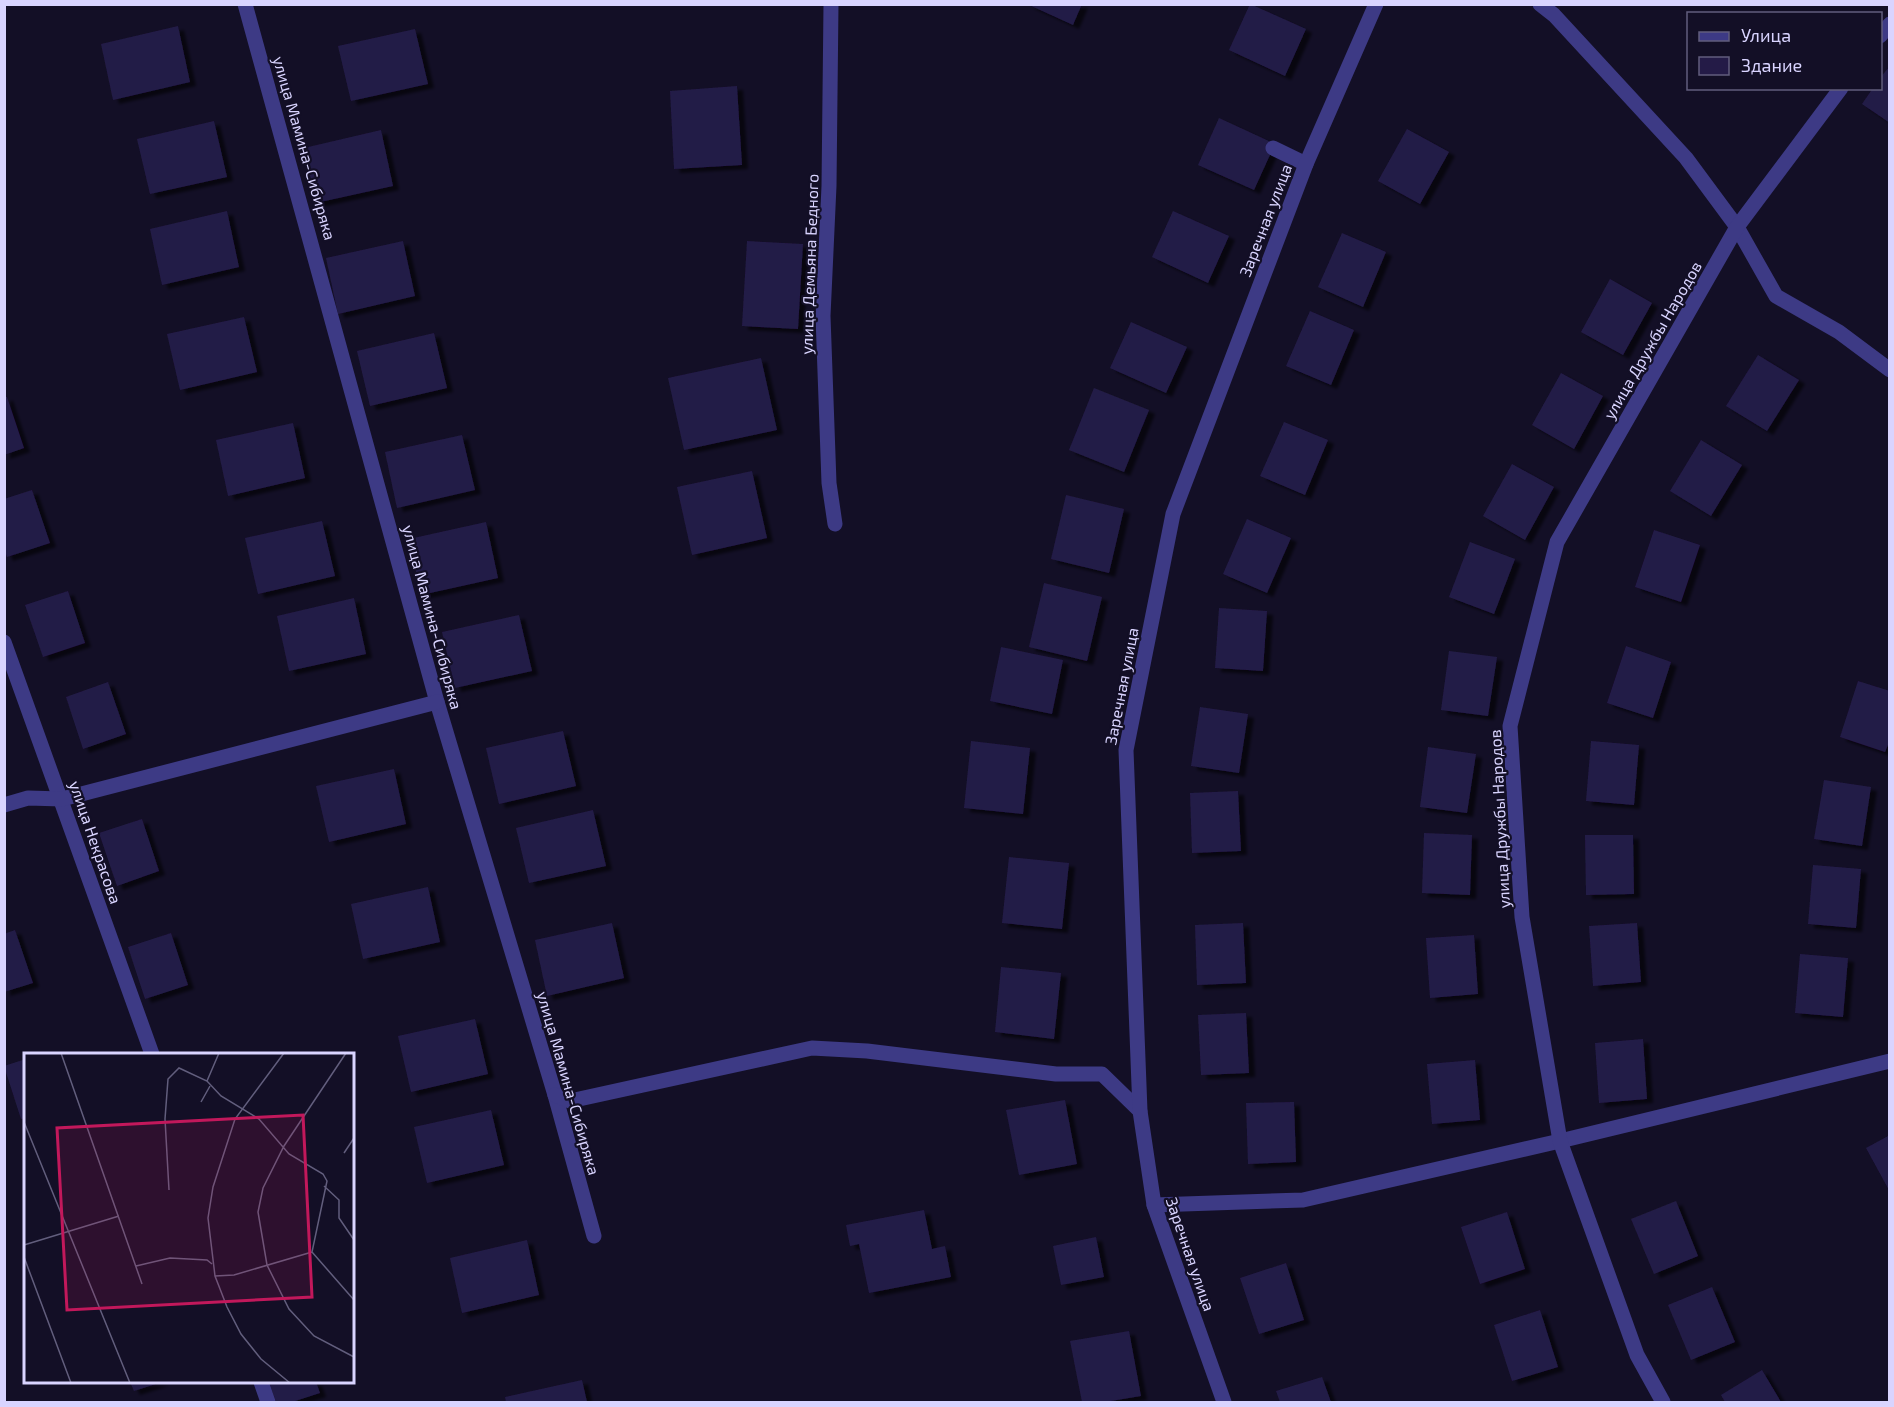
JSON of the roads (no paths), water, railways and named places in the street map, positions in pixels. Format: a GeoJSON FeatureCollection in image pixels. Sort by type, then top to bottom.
{"type":"FeatureCollection","features":[{"type":"Feature","properties":{"kind":"street","name":"улица Мамина-Сибиряка"},"geometry":{"type":"LineString","coordinates":[[245,4],[437,702],[555,1095],[594,1236]]}},
{"type":"Feature","properties":{"kind":"street","name":"улица Демьяна Бедного"},"geometry":{"type":"LineString","coordinates":[[831,4],[829,186],[823,316],[829,483],[835,524]]}},
{"type":"Feature","properties":{"kind":"street","name":"Заречная улица"},"geometry":{"type":"LineString","coordinates":[[1224,1402],[1154,1205],[1140,1111],[1126,750],[1173,514],[1306,164],[1376,4]]}},
{"type":"Feature","properties":{"kind":"street"},"geometry":{"type":"LineString","coordinates":[[1540,4],[1554,15],[1686,158],[1737,227],[1776,296],[1839,332],[1890,370]]}},
{"type":"Feature","properties":{"kind":"street","name":"улица Дружбы Народов"},"geometry":{"type":"LineString","coordinates":[[1663,1402],[1637,1355],[1560,1142],[1522,917],[1510,726],[1557,542],[1737,227],[1840,90]]}},
{"type":"Feature","properties":{"kind":"street"},"geometry":{"type":"LineString","coordinates":[[1273,148],[1306,164]]}},
{"type":"Feature","properties":{"kind":"street","name":"улица Некрасова"},"geometry":{"type":"LineString","coordinates":[[4,642],[152,1053]]}},
{"type":"Feature","properties":{"kind":"street"},"geometry":{"type":"LineString","coordinates":[[4,805],[28,798],[62,799],[437,702]]}},
{"type":"Feature","properties":{"kind":"street"},"geometry":{"type":"LineString","coordinates":[[555,1095],[570,1101],[812,1048],[867,1051],[1056,1074],[1102,1074],[1140,1111]]}},
{"type":"Feature","properties":{"kind":"street"},"geometry":{"type":"LineString","coordinates":[[1154,1205],[1303,1200],[1560,1142],[1890,1061]]}},
{"type":"Feature","properties":{"kind":"street"},"geometry":{"type":"LineString","coordinates":[[261,1383],[268,1402]]}}]}
